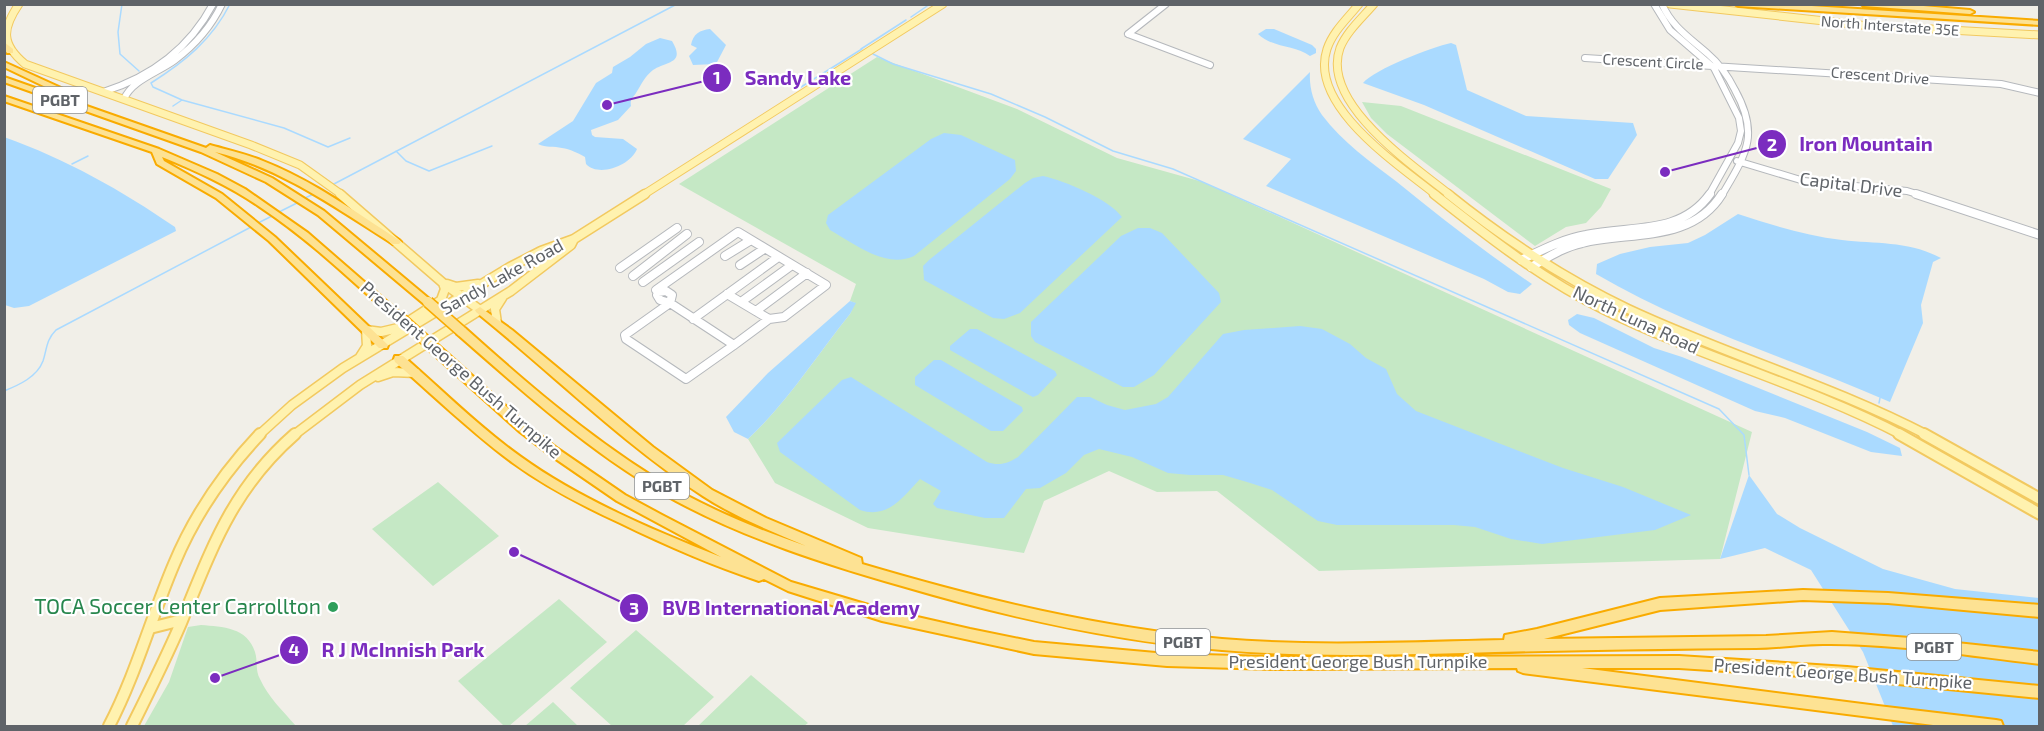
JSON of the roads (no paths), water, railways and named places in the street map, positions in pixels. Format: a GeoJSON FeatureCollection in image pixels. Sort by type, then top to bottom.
{"type":"FeatureCollection","features":[{"type":"Feature","properties":{"kind":"highway"},"geometry":{"type":"LineString","coordinates":[[1738,4],[1887,15]]}},
{"type":"Feature","properties":{"kind":"highway"},"geometry":{"type":"LineString","coordinates":[[1774,4],[2040,20]]}},
{"type":"Feature","properties":{"kind":"highway"},"geometry":{"type":"LineString","coordinates":[[1864,4],[2040,20]]}},
{"type":"Feature","properties":{"kind":"highway"},"geometry":{"type":"LineString","coordinates":[[1753,13],[2040,20]]}},
{"type":"Feature","properties":{"kind":"highway"},"geometry":{"type":"LineString","coordinates":[[4,64],[116,119]]}},
{"type":"Feature","properties":{"kind":"highway","name":"President George Bush Turnpike"},"geometry":{"type":"LineString","coordinates":[[4,79],[186,143],[269,180],[321,213],[428,302],[561,418],[632,468],[678,496],[756,535],[828,560],[1001,610],[1163,640],[1275,648],[1776,642],[1828,638],[2040,658]]}},
{"type":"Feature","properties":{"kind":"highway","name":"President George Bush Turnpike"},"geometry":{"type":"LineString","coordinates":[[4,98],[156,152],[207,173],[244,192],[294,227],[402,319],[524,429],[585,475],[649,513],[788,586],[882,615],[1034,648],[1123,657],[1226,663],[1679,662],[1846,673],[2040,692]]}},
{"type":"Feature","properties":{"kind":"highway"},"geometry":{"type":"LineString","coordinates":[[186,143],[227,151],[284,173],[343,201],[396,242]]}},
{"type":"Feature","properties":{"kind":"highway"},"geometry":{"type":"LineString","coordinates":[[156,152],[160,162],[219,196],[272,239],[383,345]]}},
{"type":"Feature","properties":{"kind":"highway"},"geometry":{"type":"LineString","coordinates":[[480,310],[657,456],[709,493],[765,522],[899,580]]}},
{"type":"Feature","properties":{"kind":"highway"},"geometry":{"type":"LineString","coordinates":[[399,359],[495,443],[566,491],[598,508],[730,567],[788,586]]}},
{"type":"Feature","properties":{"kind":"highway"},"geometry":{"type":"LineString","coordinates":[[1474,645],[1538,635],[1660,604],[1803,595],[1888,598],[2040,611]]}},
{"type":"Feature","properties":{"kind":"highway"},"geometry":{"type":"LineString","coordinates":[[1475,661],[1718,691],[1861,712],[1996,726]]}},
{"type":"Feature","properties":{"kind":"main road"},"geometry":{"type":"LineString","coordinates":[[18,4],[10,17],[6,31],[7,47],[18,59],[32,67],[251,145],[300,165],[343,201]]}},
{"type":"Feature","properties":{"kind":"main road","name":"Sandy Lake Road"},"geometry":{"type":"LineString","coordinates":[[110,726],[128,689],[186,540],[226,475],[249,446],[282,414],[356,361],[494,278],[574,238],[944,4]]}},
{"type":"Feature","properties":{"kind":"main road","name":"North Luna Road"},"geometry":{"type":"LineString","coordinates":[[1359,4],[1343,23],[1326,52],[1325,68],[1329,89],[1338,106],[1352,124],[1397,164],[1521,260],[1612,313],[1834,403],[1924,447],[2040,514]]}},
{"type":"Feature","properties":{"kind":"main road","name":"North Luna Road"},"geometry":{"type":"LineString","coordinates":[[1374,4],[1345,39],[1339,51],[1338,74],[1352,107],[1383,139],[1485,222],[1541,262],[1597,294],[1645,317],[1825,387],[1931,437],[2040,499]]}},
{"type":"Feature","properties":{"kind":"main road","name":"North Interstate 35E"},"geometry":{"type":"LineString","coordinates":[[1670,4],[1861,25],[2040,35]]}},
{"type":"Feature","properties":{"kind":"main road","name":"Sandy Lake Road"},"geometry":{"type":"LineString","coordinates":[[132,726],[182,620],[221,527],[240,495],[296,435],[364,382],[536,273],[571,245],[574,238]]}},
{"type":"Feature","properties":{"kind":"main road"},"geometry":{"type":"LineString","coordinates":[[396,242],[480,310]]}},
{"type":"Feature","properties":{"kind":"main road"},"geometry":{"type":"LineString","coordinates":[[444,283],[466,286],[494,278]]}},
{"type":"Feature","properties":{"kind":"main road"},"geometry":{"type":"LineString","coordinates":[[356,361],[367,346],[366,330],[381,332],[398,328],[441,300],[445,290],[444,283]]}},
{"type":"Feature","properties":{"kind":"main road"},"geometry":{"type":"LineString","coordinates":[[497,323],[495,309],[502,296]]}},
{"type":"Feature","properties":{"kind":"main road"},"geometry":{"type":"LineString","coordinates":[[383,345],[399,359]]}},
{"type":"Feature","properties":{"kind":"main road"},"geometry":{"type":"LineString","coordinates":[[364,382],[393,372],[416,374]]}},
{"type":"Feature","properties":{"kind":"main road"},"geometry":{"type":"LineString","coordinates":[[1924,447],[1931,437]]}},
{"type":"Feature","properties":{"kind":"main road"},"geometry":{"type":"LineString","coordinates":[[150,628],[182,620]]}},
{"type":"Feature","properties":{"kind":"street"},"geometry":{"type":"LineString","coordinates":[[103,92],[128,83],[167,59],[198,31],[213,4]]}},
{"type":"Feature","properties":{"kind":"street"},"geometry":{"type":"LineString","coordinates":[[124,99],[127,92],[135,85],[191,47],[212,24],[222,4]]}},
{"type":"Feature","properties":{"kind":"street"},"geometry":{"type":"LineString","coordinates":[[1166,4],[1128,34],[1210,65]]}},
{"type":"Feature","properties":{"kind":"street"},"geometry":{"type":"LineString","coordinates":[[1521,260],[1569,239],[1595,233],[1649,228],[1684,218],[1702,204],[1742,136],[1738,113],[1712,65],[1672,33],[1659,17],[1654,4]]}},
{"type":"Feature","properties":{"kind":"street"},"geometry":{"type":"LineString","coordinates":[[1531,267],[1555,253],[1582,242],[1648,235],[1673,230],[1693,222],[1710,211],[1740,162],[1749,141],[1750,121],[1745,108],[1720,66],[1676,28],[1666,16],[1662,4]]}},
{"type":"Feature","properties":{"kind":"street","name":"Crescent Circle"},"geometry":{"type":"LineString","coordinates":[[1585,58],[1720,66]]}},
{"type":"Feature","properties":{"kind":"street","name":"Crescent Drive"},"geometry":{"type":"LineString","coordinates":[[1720,66],[2001,84],[2040,93]]}},
{"type":"Feature","properties":{"kind":"street","name":"Capital Drive"},"geometry":{"type":"LineString","coordinates":[[1730,159],[1804,181],[1907,190],[2040,236]]}},
{"type":"Feature","properties":{"kind":"street"},"geometry":{"type":"LineString","coordinates":[[620,268],[677,228]]}},
{"type":"Feature","properties":{"kind":"street"},"geometry":{"type":"LineString","coordinates":[[656,290],[738,232],[777,258],[826,285],[784,317],[769,319],[736,346],[693,378],[686,379],[626,339],[627,333],[670,303],[736,346]]}},
{"type":"Feature","properties":{"kind":"street"},"geometry":{"type":"LineString","coordinates":[[633,276],[687,234]]}},
{"type":"Feature","properties":{"kind":"street"},"geometry":{"type":"LineString","coordinates":[[725,256],[751,240]]}},
{"type":"Feature","properties":{"kind":"street"},"geometry":{"type":"LineString","coordinates":[[643,282],[699,242]]}},
{"type":"Feature","properties":{"kind":"street"},"geometry":{"type":"LineString","coordinates":[[740,265],[764,249]]}},
{"type":"Feature","properties":{"kind":"street"},"geometry":{"type":"LineString","coordinates":[[693,319],[777,258]]}},
{"type":"Feature","properties":{"kind":"street"},"geometry":{"type":"LineString","coordinates":[[741,302],[792,265]]}},
{"type":"Feature","properties":{"kind":"street"},"geometry":{"type":"LineString","coordinates":[[756,311],[807,273]]}},
{"type":"Feature","properties":{"kind":"street"},"geometry":{"type":"LineString","coordinates":[[727,294],[769,319]]}},
{"type":"Feature","properties":{"kind":"water"},"geometry":{"type":"Polygon","coordinates":[[[710,29],[726,45],[716,64],[693,65],[689,56],[697,48],[691,45],[693,38],[700,32],[710,29]]]}},
{"type":"Feature","properties":{"kind":"water"},"geometry":{"type":"Polygon","coordinates":[[[1266,29],[1274,29],[1312,45],[1316,53],[1310,56],[1270,42],[1258,34],[1266,29]]]}},
{"type":"Feature","properties":{"kind":"water"},"geometry":{"type":"Polygon","coordinates":[[[660,38],[672,41],[676,48],[676,58],[648,75],[632,99],[631,106],[618,120],[591,130],[595,137],[623,139],[637,149],[634,155],[614,168],[599,170],[586,164],[585,157],[574,151],[538,144],[573,121],[596,83],[612,73],[613,67],[646,44],[660,38]]]}},
{"type":"Feature","properties":{"kind":"water"},"geometry":{"type":"Polygon","coordinates":[[[1451,43],[1456,45],[1467,90],[1526,116],[1633,123],[1637,135],[1608,179],[1595,179],[1424,105],[1363,83],[1369,77],[1391,65],[1451,43]]]}},
{"type":"Feature","properties":{"kind":"water"},"geometry":{"type":"Polygon","coordinates":[[[1310,72],[1311,89],[1316,105],[1338,134],[1447,222],[1532,284],[1520,294],[1508,292],[1484,279],[1266,186],[1291,159],[1243,139],[1310,72]]]}},
{"type":"Feature","properties":{"kind":"water"},"geometry":{"type":"Polygon","coordinates":[[[944,133],[961,135],[1015,160],[1016,171],[1010,179],[914,256],[903,259],[881,257],[860,248],[830,230],[826,223],[828,215],[931,139],[944,133]]]}},
{"type":"Feature","properties":{"kind":"water"},"geometry":{"type":"Polygon","coordinates":[[[4,137],[49,155],[114,188],[155,213],[175,227],[176,231],[29,306],[14,308],[5,305],[4,137]]]}},
{"type":"Feature","properties":{"kind":"water"},"geometry":{"type":"Polygon","coordinates":[[[1043,176],[1074,186],[1097,197],[1122,217],[1020,313],[1004,319],[993,318],[924,280],[923,266],[929,260],[1025,183],[1043,176]]]}},
{"type":"Feature","properties":{"kind":"water"},"geometry":{"type":"Polygon","coordinates":[[[1738,214],[1815,236],[1905,246],[1941,258],[1933,262],[1921,305],[1923,323],[1890,402],[1667,311],[1596,274],[1597,264],[1620,254],[1650,247],[1688,243],[1738,214]]]}},
{"type":"Feature","properties":{"kind":"water"},"geometry":{"type":"Polygon","coordinates":[[[1138,228],[1150,228],[1162,233],[1219,293],[1221,302],[1154,375],[1134,387],[1123,387],[1035,342],[1031,336],[1031,322],[1121,236],[1138,228]]]}},
{"type":"Feature","properties":{"kind":"water"},"geometry":{"type":"Polygon","coordinates":[[[850,301],[856,303],[850,314],[776,410],[748,439],[734,432],[726,417],[768,373],[850,301]]]}},
{"type":"Feature","properties":{"kind":"water"},"geometry":{"type":"Polygon","coordinates":[[[1577,314],[1594,318],[1654,348],[1682,357],[1867,432],[1900,448],[1902,456],[1871,452],[1785,418],[1755,411],[1580,333],[1569,325],[1568,320],[1577,314]]]}},
{"type":"Feature","properties":{"kind":"water"},"geometry":{"type":"Polygon","coordinates":[[[1300,326],[1322,329],[1350,344],[1366,358],[1386,369],[1397,394],[1416,411],[1563,468],[1623,487],[1691,515],[1655,530],[1542,544],[1511,539],[1475,527],[1454,525],[1337,525],[1318,521],[1272,490],[1247,482],[1223,475],[1168,473],[1132,457],[1099,449],[1084,455],[1066,473],[1040,488],[1026,489],[1004,518],[985,518],[937,508],[933,504],[941,491],[920,479],[894,505],[879,512],[870,512],[860,510],[780,452],[777,443],[842,380],[851,377],[987,462],[1003,464],[1018,457],[1077,397],[1090,397],[1125,410],[1156,404],[1168,397],[1223,334],[1244,330],[1300,326]]]}},
{"type":"Feature","properties":{"kind":"water"},"geometry":{"type":"Polygon","coordinates":[[[970,329],[977,329],[1055,371],[1057,375],[1038,395],[1033,397],[1029,395],[950,350],[950,346],[970,329]]]}},
{"type":"Feature","properties":{"kind":"water"},"geometry":{"type":"Polygon","coordinates":[[[934,360],[941,360],[1022,407],[1023,411],[1003,431],[991,431],[915,385],[915,377],[934,360]]]}},
{"type":"Feature","properties":{"kind":"water"},"geometry":{"type":"Polygon","coordinates":[[[1749,475],[1777,514],[1800,528],[1883,569],[1955,589],[2039,598],[2039,726],[1893,726],[1863,652],[1811,570],[1765,548],[1720,559],[1749,475]]]}},
{"type":"Feature","properties":{"kind":"waterway"},"geometry":{"type":"LineString","coordinates":[[122,4],[118,32],[120,54],[139,71]]}},
{"type":"Feature","properties":{"kind":"waterway"},"geometry":{"type":"LineString","coordinates":[[182,100],[153,87],[151,83],[196,49],[215,29],[230,4]]}},
{"type":"Feature","properties":{"kind":"waterway"},"geometry":{"type":"LineString","coordinates":[[396,151],[677,4]]}},
{"type":"Feature","properties":{"kind":"waterway"},"geometry":{"type":"LineString","coordinates":[[911,17],[930,4]]}},
{"type":"Feature","properties":{"kind":"waterway"},"geometry":{"type":"LineString","coordinates":[[861,49],[906,20]]}},
{"type":"Feature","properties":{"kind":"waterway"},"geometry":{"type":"LineString","coordinates":[[801,87],[862,49]]}},
{"type":"Feature","properties":{"kind":"waterway"},"geometry":{"type":"LineString","coordinates":[[873,54],[893,64],[991,94],[1045,117],[1113,151],[1173,169],[1719,409],[1744,435],[1749,475]]}},
{"type":"Feature","properties":{"kind":"waterway"},"geometry":{"type":"LineString","coordinates":[[173,106],[182,100]]}},
{"type":"Feature","properties":{"kind":"waterway"},"geometry":{"type":"LineString","coordinates":[[182,100],[284,128],[328,147],[350,138]]}},
{"type":"Feature","properties":{"kind":"waterway"},"geometry":{"type":"LineString","coordinates":[[396,151],[406,161],[429,171],[492,146]]}},
{"type":"Feature","properties":{"kind":"waterway"},"geometry":{"type":"LineString","coordinates":[[332,185],[396,151]]}},
{"type":"Feature","properties":{"kind":"waterway"},"geometry":{"type":"LineString","coordinates":[[72,164],[88,156]]}},
{"type":"Feature","properties":{"kind":"waterway"},"geometry":{"type":"LineString","coordinates":[[305,198],[314,194]]}},
{"type":"Feature","properties":{"kind":"waterway"},"geometry":{"type":"LineString","coordinates":[[279,212],[299,202]]}},
{"type":"Feature","properties":{"kind":"waterway"},"geometry":{"type":"LineString","coordinates":[[258,223],[272,216]]}},
{"type":"Feature","properties":{"kind":"waterway"},"geometry":{"type":"LineString","coordinates":[[4,391],[21,383],[36,372],[56,330],[251,227]]}},
{"type":"Feature","properties":{"kind":"waterway"},"geometry":{"type":"LineString","coordinates":[[1879,403],[1880,398]]}},
{"type":"Feature","properties":{"kind":"place","name":"Sandy Lake"},"geometry":{"type":"Point","coordinates":[607,105]}},
{"type":"Feature","properties":{"kind":"place","name":"Iron Mountain"},"geometry":{"type":"Point","coordinates":[1665,172]}},
{"type":"Feature","properties":{"kind":"place","name":"BVB International Academy"},"geometry":{"type":"Point","coordinates":[514,552]}},
{"type":"Feature","properties":{"kind":"place","name":"TOCA Soccer Center Carrollton"},"geometry":{"type":"Point","coordinates":[333,607]}},
{"type":"Feature","properties":{"kind":"place","name":"R J McInnish Park"},"geometry":{"type":"Point","coordinates":[215,678]}}]}
